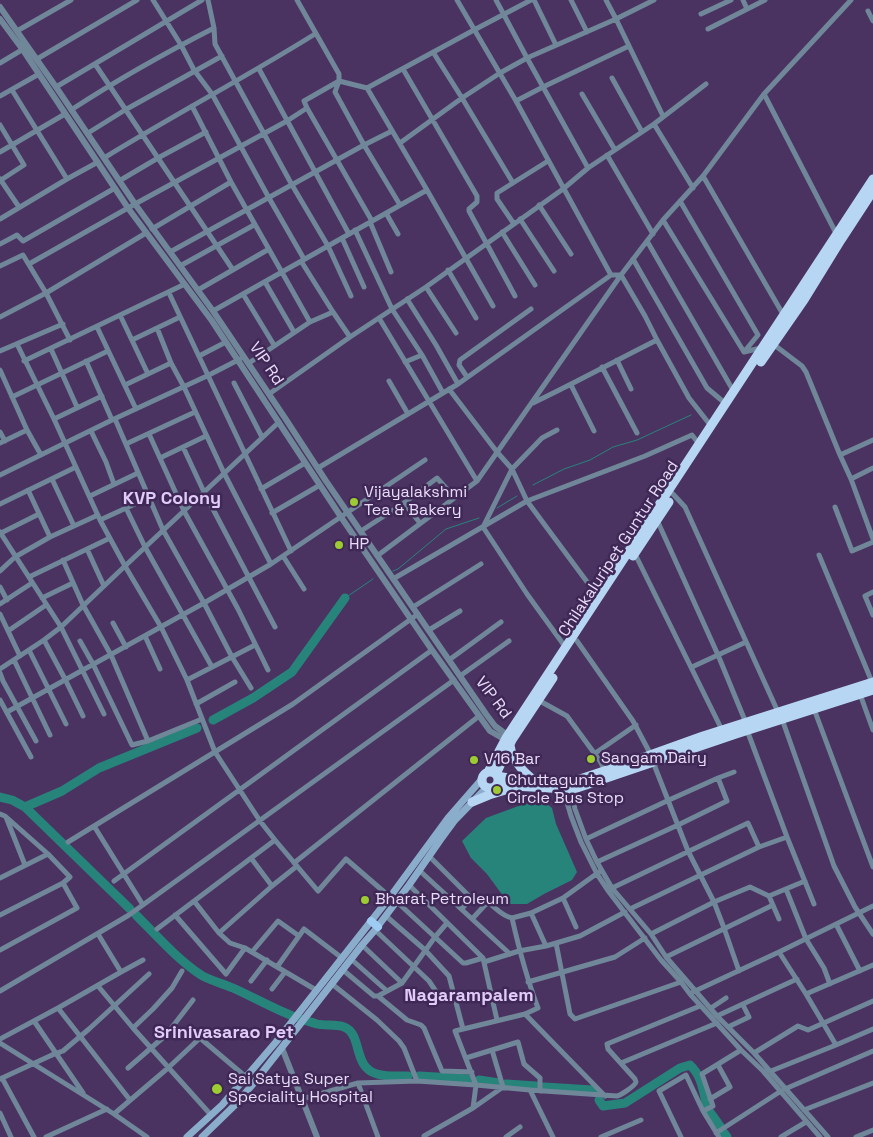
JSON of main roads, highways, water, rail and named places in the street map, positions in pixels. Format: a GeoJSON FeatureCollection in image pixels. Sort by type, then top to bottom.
{"type":"FeatureCollection","features":[{"type":"Feature","properties":{"kind":"highway","name":"Chilakaluripet Guntur Road"},"geometry":{"type":"LineString","coordinates":[[491,779],[509,740],[635,554],[657,520],[700,444],[873,179]]}},
{"type":"Feature","properties":{"kind":"highway","name":"Chilakaluripet Guntur Road"},"geometry":{"type":"LineString","coordinates":[[536,699],[566,648],[599,598],[804,300],[840,240],[873,191]]}},
{"type":"Feature","properties":{"kind":"highway"},"geometry":{"type":"LineString","coordinates":[[780,716],[860,694],[873,685]]}},
{"type":"Feature","properties":{"kind":"highway"},"geometry":{"type":"LineString","coordinates":[[472,802],[520,786],[573,784],[873,685]]}},
{"type":"Feature","properties":{"kind":"highway"},"geometry":{"type":"LineString","coordinates":[[491,779],[534,780],[573,784],[605,771],[652,759],[722,730],[746,726]]}},
{"type":"Feature","properties":{"kind":"highway"},"geometry":{"type":"LineString","coordinates":[[509,740],[511,751],[516,761],[524,772],[534,780]]}},
{"type":"Feature","properties":{"kind":"highway"},"geometry":{"type":"LineString","coordinates":[[491,779],[520,786]]}},
{"type":"Feature","properties":{"kind":"main road"},"geometry":{"type":"LineString","coordinates":[[187,1137],[211,1115],[246,1077],[302,1010],[342,958],[386,916],[393,899],[409,885],[446,832],[491,779]]}},
{"type":"Feature","properties":{"kind":"main road"},"geometry":{"type":"LineString","coordinates":[[202,1137],[235,1105],[343,970],[448,818],[491,779]]}},
{"type":"Feature","properties":{"kind":"waterway"},"geometry":{"type":"LineString","coordinates":[[533,485],[564,469],[590,460],[613,447],[637,440],[691,415]]}},
{"type":"Feature","properties":{"kind":"waterway"},"geometry":{"type":"LineString","coordinates":[[497,508],[517,496]]}},
{"type":"Feature","properties":{"kind":"waterway"},"geometry":{"type":"LineString","coordinates":[[393,571],[398,569],[446,529],[479,518]]}},
{"type":"Feature","properties":{"kind":"waterway"},"geometry":{"type":"LineString","coordinates":[[345,598],[373,579]]}},
{"type":"Feature","properties":{"kind":"waterway"},"geometry":{"type":"LineString","coordinates":[[213,720],[253,698],[292,672],[345,598]]}},
{"type":"Feature","properties":{"kind":"waterway"},"geometry":{"type":"LineString","coordinates":[[25,807],[62,791],[99,768],[197,728]]}},
{"type":"Feature","properties":{"kind":"waterway"},"geometry":{"type":"LineString","coordinates":[[0,797],[12,800],[25,807],[130,909]]}},
{"type":"Feature","properties":{"kind":"waterway"},"geometry":{"type":"LineString","coordinates":[[136,915],[175,955],[201,975],[295,1017],[317,1024],[344,1027],[354,1036],[364,1065],[369,1070],[385,1076],[408,1076]]}},
{"type":"Feature","properties":{"kind":"waterway"},"geometry":{"type":"LineString","coordinates":[[599,1100],[603,1106],[625,1103],[680,1068],[690,1065],[700,1079],[707,1106]]}},
{"type":"Feature","properties":{"kind":"waterway"},"geometry":{"type":"LineString","coordinates":[[419,1076],[470,1079]]}},
{"type":"Feature","properties":{"kind":"waterway"},"geometry":{"type":"LineString","coordinates":[[479,1080],[499,1083]]}},
{"type":"Feature","properties":{"kind":"waterway"},"geometry":{"type":"LineString","coordinates":[[506,1084],[536,1086]]}},
{"type":"Feature","properties":{"kind":"waterway"},"geometry":{"type":"LineString","coordinates":[[544,1087],[592,1090],[595,1092]]}},
{"type":"Feature","properties":{"kind":"waterway"},"geometry":{"type":"LineString","coordinates":[[710,1112],[720,1126]]}},
{"type":"Feature","properties":{"kind":"waterway"},"geometry":{"type":"LineString","coordinates":[[724,1133],[727,1137]]}},
{"type":"Feature","properties":{"kind":"place","name":"Vijayalakshmi Tea & Bakery"},"geometry":{"type":"Point","coordinates":[354,502]}},
{"type":"Feature","properties":{"kind":"place","name":"HP"},"geometry":{"type":"Point","coordinates":[339,545]}},
{"type":"Feature","properties":{"kind":"place","name":"Sangam Dairy"},"geometry":{"type":"Point","coordinates":[591,759]}},
{"type":"Feature","properties":{"kind":"place","name":"V16 Bar"},"geometry":{"type":"Point","coordinates":[474,760]}},
{"type":"Feature","properties":{"kind":"place","name":"Chuttagunta Circle Bus Stop"},"geometry":{"type":"Point","coordinates":[497,790]}},
{"type":"Feature","properties":{"kind":"place","name":"Bharat Petroleum"},"geometry":{"type":"Point","coordinates":[365,900]}},
{"type":"Feature","properties":{"kind":"place","name":"Sai Satya Super Speciality Hospital"},"geometry":{"type":"Point","coordinates":[217,1089]}},
{"type":"Feature","properties":{"kind":"district","name":"KVP Colony"},"geometry":{"type":"Point","coordinates":[172,499]}},
{"type":"Feature","properties":{"kind":"district","name":"Nagarampalem"},"geometry":{"type":"Point","coordinates":[469,996]}},
{"type":"Feature","properties":{"kind":"district","name":"Srinivasarao Pet"},"geometry":{"type":"Point","coordinates":[224,1033]}}]}
